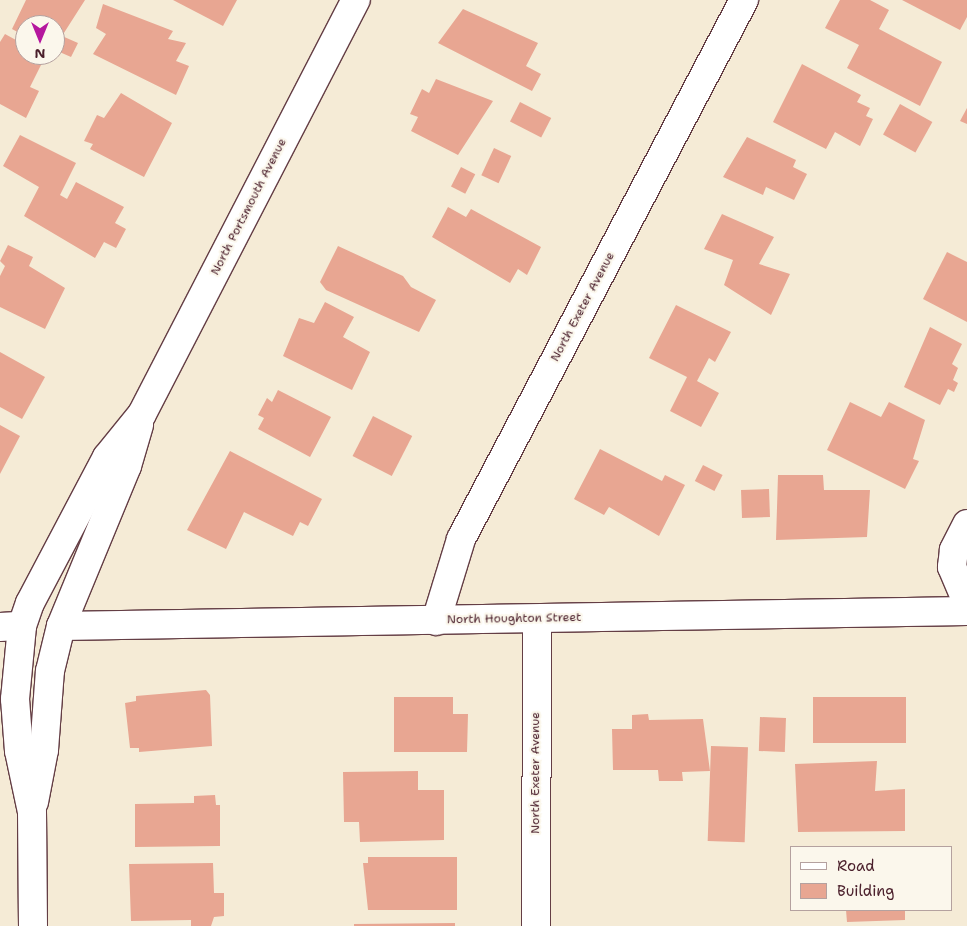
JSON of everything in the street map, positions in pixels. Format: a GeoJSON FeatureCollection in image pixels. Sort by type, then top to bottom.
{"type":"FeatureCollection","features":[{"type":"Feature","properties":{"kind":"street","name":"North Portsmouth Avenue"},"geometry":{"type":"LineString","coordinates":[[33,926],[32,812],[44,750],[50,671],[60,626],[127,466],[142,414],[356,0]]}},
{"type":"Feature","properties":{"kind":"street","name":"North Exeter Avenue"},"geometry":{"type":"LineString","coordinates":[[436,621],[461,539],[744,0]]}},
{"type":"Feature","properties":{"kind":"street","name":"North Portsmouth Avenue"},"geometry":{"type":"LineString","coordinates":[[32,812],[19,751],[11,626],[107,457],[142,414]]}},
{"type":"Feature","properties":{"kind":"street"},"geometry":{"type":"LineString","coordinates":[[967,524],[954,550],[952,567],[967,602]]}},
{"type":"Feature","properties":{"kind":"street","name":"North Houghton Street"},"geometry":{"type":"LineString","coordinates":[[60,626],[967,611]]}},
{"type":"Feature","properties":{"kind":"street","name":"North Exeter Avenue"},"geometry":{"type":"LineString","coordinates":[[536,926],[537,619]]}},
{"type":"Feature","properties":{"kind":"building"},"geometry":{"type":"Polygon","coordinates":[[[26,0],[85,0],[65,31],[65,15],[19,15],[26,0]]]}},
{"type":"Feature","properties":{"kind":"building"},"geometry":{"type":"Polygon","coordinates":[[[173,0],[237,0],[223,26],[173,0]]]}},
{"type":"Feature","properties":{"kind":"building"},"geometry":{"type":"Polygon","coordinates":[[[840,0],[870,0],[889,10],[879,29],[942,62],[920,106],[847,68],[859,45],[825,28],[840,0]]]}},
{"type":"Feature","properties":{"kind":"building"},"geometry":{"type":"Polygon","coordinates":[[[902,0],[967,0],[967,17],[960,30],[902,0]]]}},
{"type":"Feature","properties":{"kind":"building"},"geometry":{"type":"Polygon","coordinates":[[[103,4],[173,31],[168,39],[186,43],[176,61],[189,66],[176,95],[93,54],[106,34],[96,28],[103,4]]]}},
{"type":"Feature","properties":{"kind":"building"},"geometry":{"type":"Polygon","coordinates":[[[463,9],[538,43],[526,66],[541,74],[532,91],[438,43],[463,9]]]}},
{"type":"Feature","properties":{"kind":"building"},"geometry":{"type":"Polygon","coordinates":[[[5,34],[15,40],[15,65],[41,65],[30,87],[39,91],[26,118],[0,104],[0,42],[5,34]]]}},
{"type":"Feature","properties":{"kind":"building"},"geometry":{"type":"Polygon","coordinates":[[[65,37],[78,43],[71,57],[65,54],[65,37]]]}},
{"type":"Feature","properties":{"kind":"building"},"geometry":{"type":"Polygon","coordinates":[[[802,64],[861,95],[857,102],[870,108],[866,116],[873,119],[860,146],[835,132],[826,149],[773,122],[802,64]]]}},
{"type":"Feature","properties":{"kind":"building"},"geometry":{"type":"Polygon","coordinates":[[[436,79],[493,101],[458,155],[411,131],[418,117],[410,114],[422,89],[429,93],[436,79]]]}},
{"type":"Feature","properties":{"kind":"building"},"geometry":{"type":"Polygon","coordinates":[[[121,93],[172,123],[144,177],[90,149],[93,144],[84,141],[97,115],[104,118],[121,93]]]}},
{"type":"Feature","properties":{"kind":"building"},"geometry":{"type":"Polygon","coordinates":[[[520,102],[551,118],[541,137],[510,122],[520,102]]]}},
{"type":"Feature","properties":{"kind":"building"},"geometry":{"type":"Polygon","coordinates":[[[900,104],[932,122],[915,153],[883,135],[900,104]]]}},
{"type":"Feature","properties":{"kind":"building"},"geometry":{"type":"Polygon","coordinates":[[[967,108],[967,124],[960,121],[967,108]]]}},
{"type":"Feature","properties":{"kind":"building"},"geometry":{"type":"Polygon","coordinates":[[[20,135],[76,163],[60,195],[67,199],[76,182],[124,207],[115,223],[126,229],[116,248],[104,242],[95,258],[24,216],[39,187],[3,166],[20,135]]]}},
{"type":"Feature","properties":{"kind":"building"},"geometry":{"type":"Polygon","coordinates":[[[747,137],[796,160],[793,167],[807,174],[794,200],[766,187],[763,195],[723,177],[747,137]]]}},
{"type":"Feature","properties":{"kind":"building"},"geometry":{"type":"Polygon","coordinates":[[[494,148],[511,156],[499,183],[481,175],[494,148]]]}},
{"type":"Feature","properties":{"kind":"building"},"geometry":{"type":"Polygon","coordinates":[[[461,167],[475,174],[465,194],[451,187],[461,167]]]}},
{"type":"Feature","properties":{"kind":"building"},"geometry":{"type":"Polygon","coordinates":[[[448,207],[466,217],[471,209],[541,247],[527,275],[518,269],[510,283],[432,237],[448,207]]]}},
{"type":"Feature","properties":{"kind":"building"},"geometry":{"type":"Polygon","coordinates":[[[722,214],[774,237],[759,264],[790,274],[771,315],[724,285],[733,260],[704,249],[722,214]]]}},
{"type":"Feature","properties":{"kind":"building"},"geometry":{"type":"Polygon","coordinates":[[[8,245],[33,257],[29,266],[65,288],[45,329],[0,307],[0,276],[5,266],[0,261],[8,245]]]}},
{"type":"Feature","properties":{"kind":"building"},"geometry":{"type":"Polygon","coordinates":[[[338,246],[403,276],[411,287],[436,300],[419,332],[326,290],[320,282],[338,246]]]}},
{"type":"Feature","properties":{"kind":"building"},"geometry":{"type":"Polygon","coordinates":[[[947,252],[967,262],[967,322],[923,299],[947,252]]]}},
{"type":"Feature","properties":{"kind":"building"},"geometry":{"type":"Polygon","coordinates":[[[325,302],[354,317],[343,337],[370,352],[352,390],[283,356],[299,318],[314,323],[325,302]]]}},
{"type":"Feature","properties":{"kind":"building"},"geometry":{"type":"Polygon","coordinates":[[[676,305],[731,332],[715,362],[709,358],[697,381],[719,393],[701,427],[670,411],[687,377],[649,358],[676,305]]]}},
{"type":"Feature","properties":{"kind":"building"},"geometry":{"type":"Polygon","coordinates":[[[930,327],[962,344],[952,364],[958,368],[953,380],[958,383],[954,392],[948,389],[940,405],[904,387],[930,327]]]}},
{"type":"Feature","properties":{"kind":"building"},"geometry":{"type":"Polygon","coordinates":[[[0,352],[45,377],[22,419],[0,407],[0,352]]]}},
{"type":"Feature","properties":{"kind":"building"},"geometry":{"type":"Polygon","coordinates":[[[278,390],[331,417],[310,457],[258,429],[264,418],[258,415],[267,398],[272,402],[278,390]]]}},
{"type":"Feature","properties":{"kind":"building"},"geometry":{"type":"Polygon","coordinates":[[[850,402],[881,417],[889,402],[925,420],[913,459],[919,461],[905,489],[827,450],[850,402]]]}},
{"type":"Feature","properties":{"kind":"building"},"geometry":{"type":"Polygon","coordinates":[[[373,416],[412,436],[392,476],[353,456],[373,416]]]}},
{"type":"Feature","properties":{"kind":"building"},"geometry":{"type":"Polygon","coordinates":[[[0,425],[20,436],[0,474],[0,425]]]}},
{"type":"Feature","properties":{"kind":"building"},"geometry":{"type":"Polygon","coordinates":[[[600,449],[662,481],[665,475],[685,485],[659,536],[609,507],[604,515],[574,499],[600,449]]]}},
{"type":"Feature","properties":{"kind":"building"},"geometry":{"type":"Polygon","coordinates":[[[230,451],[322,499],[308,526],[300,522],[293,536],[244,512],[226,549],[187,530],[230,451]]]}},
{"type":"Feature","properties":{"kind":"building"},"geometry":{"type":"Polygon","coordinates":[[[703,465],[723,475],[714,491],[695,481],[703,465]]]}},
{"type":"Feature","properties":{"kind":"building"},"geometry":{"type":"Polygon","coordinates":[[[778,475],[823,475],[824,490],[870,490],[867,537],[776,540],[778,475]]]}},
{"type":"Feature","properties":{"kind":"building"},"geometry":{"type":"Polygon","coordinates":[[[769,489],[770,517],[742,518],[741,490],[769,489]]]}},
{"type":"Feature","properties":{"kind":"building"},"geometry":{"type":"Polygon","coordinates":[[[206,690],[210,695],[212,746],[139,752],[139,748],[130,748],[125,703],[136,701],[136,696],[206,690]]]}},
{"type":"Feature","properties":{"kind":"building"},"geometry":{"type":"Polygon","coordinates":[[[394,697],[453,697],[453,714],[468,714],[467,752],[394,752],[394,697]]]}},
{"type":"Feature","properties":{"kind":"building"},"geometry":{"type":"Polygon","coordinates":[[[813,697],[906,697],[906,743],[813,743],[813,697]]]}},
{"type":"Feature","properties":{"kind":"building"},"geometry":{"type":"Polygon","coordinates":[[[648,714],[649,720],[703,719],[710,771],[682,772],[683,781],[659,781],[658,770],[613,770],[612,729],[632,729],[632,715],[648,714]]]}},
{"type":"Feature","properties":{"kind":"building"},"geometry":{"type":"Polygon","coordinates":[[[760,717],[786,718],[785,752],[759,751],[760,717]]]}},
{"type":"Feature","properties":{"kind":"building"},"geometry":{"type":"Polygon","coordinates":[[[711,746],[748,747],[745,842],[708,841],[711,746]]]}},
{"type":"Feature","properties":{"kind":"building"},"geometry":{"type":"Polygon","coordinates":[[[877,761],[875,791],[905,789],[905,831],[798,832],[795,764],[877,761]]]}},
{"type":"Feature","properties":{"kind":"building"},"geometry":{"type":"Polygon","coordinates":[[[418,771],[418,790],[444,790],[444,840],[360,842],[359,822],[344,822],[343,772],[418,771]]]}},
{"type":"Feature","properties":{"kind":"building"},"geometry":{"type":"Polygon","coordinates":[[[215,795],[216,805],[220,805],[220,846],[135,847],[135,804],[194,803],[194,796],[215,795]]]}},
{"type":"Feature","properties":{"kind":"building"},"geometry":{"type":"Polygon","coordinates":[[[368,857],[457,857],[457,910],[368,910],[363,863],[368,863],[368,857]]]}},
{"type":"Feature","properties":{"kind":"building"},"geometry":{"type":"Polygon","coordinates":[[[213,863],[214,893],[224,893],[224,916],[214,917],[211,926],[191,926],[191,920],[131,921],[129,864],[213,863]]]}},
{"type":"Feature","properties":{"kind":"building"},"geometry":{"type":"Polygon","coordinates":[[[846,911],[905,911],[905,920],[847,922],[846,911]]]}},
{"type":"Feature","properties":{"kind":"building"},"geometry":{"type":"Polygon","coordinates":[[[455,923],[455,926],[354,926],[354,924],[455,923]]]}}]}
